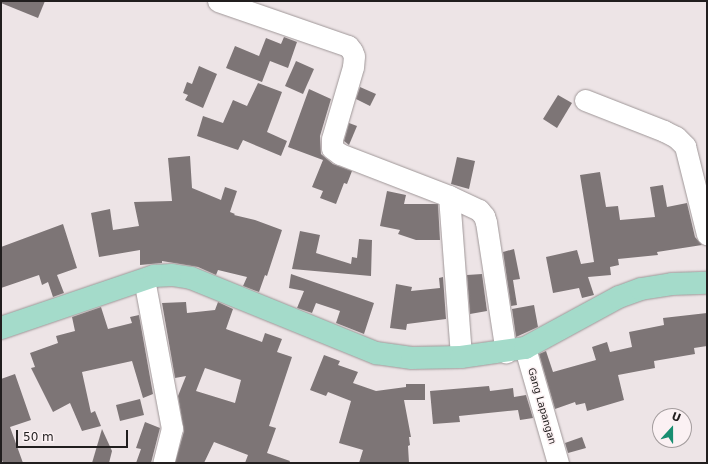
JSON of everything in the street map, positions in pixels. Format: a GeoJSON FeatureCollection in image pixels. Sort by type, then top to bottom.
{"type":"FeatureCollection","features":[{"type":"Feature","properties":{"kind":"main road"},"geometry":{"type":"LineString","coordinates":[[1,328],[144,279],[154,276],[172,275],[191,278],[376,354],[412,358],[460,357],[516,350],[619,297],[641,289],[672,284],[707,283]]}},
{"type":"Feature","properties":{"kind":"street","name":"Gang Lapangan"},"geometry":{"type":"LineString","coordinates":[[218,1],[348,46],[354,56],[353,67],[332,139],[332,148],[340,154],[473,206],[484,216],[516,350],[558,463]]}},
{"type":"Feature","properties":{"kind":"street"},"geometry":{"type":"LineString","coordinates":[[585,100],[664,131],[676,137],[685,146],[707,234]]}},
{"type":"Feature","properties":{"kind":"street"},"geometry":{"type":"LineString","coordinates":[[449,196],[460,357]]}},
{"type":"Feature","properties":{"kind":"street"},"geometry":{"type":"LineString","coordinates":[[144,279],[172,428],[163,463]]}},
{"type":"Feature","properties":{"kind":"building"},"geometry":{"type":"Polygon","coordinates":[[[1,1],[45,1],[38,18],[1,3],[1,1]]]}},
{"type":"Feature","properties":{"kind":"building"},"geometry":{"type":"Polygon","coordinates":[[[284,37],[297,42],[288,68],[270,61],[262,82],[226,68],[235,46],[259,56],[266,38],[281,44],[284,37]]]}},
{"type":"Feature","properties":{"kind":"building"},"geometry":{"type":"Polygon","coordinates":[[[296,61],[314,69],[303,94],[285,86],[296,61]]]}},
{"type":"Feature","properties":{"kind":"building"},"geometry":{"type":"Polygon","coordinates":[[[199,66],[217,74],[203,108],[185,100],[188,95],[183,93],[187,82],[192,84],[199,66]]]}},
{"type":"Feature","properties":{"kind":"building"},"geometry":{"type":"Polygon","coordinates":[[[258,83],[282,92],[267,132],[287,141],[281,156],[243,140],[238,150],[197,136],[203,116],[223,123],[233,100],[247,106],[258,83]]]}},
{"type":"Feature","properties":{"kind":"building"},"geometry":{"type":"Polygon","coordinates":[[[360,87],[376,94],[370,106],[356,99],[360,87]]]}},
{"type":"Feature","properties":{"kind":"building"},"geometry":{"type":"Polygon","coordinates":[[[309,89],[331,99],[320,136],[321,154],[333,164],[352,171],[347,184],[344,183],[336,204],[320,198],[323,191],[312,187],[323,160],[288,147],[309,89]]]}},
{"type":"Feature","properties":{"kind":"building"},"geometry":{"type":"Polygon","coordinates":[[[558,95],[572,103],[557,128],[543,119],[558,95]]]}},
{"type":"Feature","properties":{"kind":"building"},"geometry":{"type":"Polygon","coordinates":[[[349,123],[357,126],[349,145],[344,141],[349,123]]]}},
{"type":"Feature","properties":{"kind":"building"},"geometry":{"type":"Polygon","coordinates":[[[190,156],[192,188],[221,200],[225,187],[237,191],[230,212],[235,214],[234,215],[255,220],[282,230],[267,276],[265,275],[259,292],[243,286],[247,277],[218,270],[216,275],[198,267],[162,261],[162,263],[140,265],[140,250],[99,257],[91,213],[110,209],[113,230],[139,226],[134,202],[172,201],[168,158],[190,156]]]}},
{"type":"Feature","properties":{"kind":"building"},"geometry":{"type":"Polygon","coordinates":[[[457,157],[475,161],[469,189],[451,184],[457,157]]]}},
{"type":"Feature","properties":{"kind":"building"},"geometry":{"type":"Polygon","coordinates":[[[600,172],[606,207],[618,206],[620,220],[655,217],[650,187],[663,185],[667,207],[687,203],[695,237],[702,245],[657,252],[658,255],[618,259],[619,265],[610,267],[611,275],[588,277],[594,295],[582,298],[579,288],[553,293],[546,257],[577,250],[581,264],[594,262],[580,175],[600,172]]]}},
{"type":"Feature","properties":{"kind":"building"},"geometry":{"type":"Polygon","coordinates":[[[387,191],[406,195],[404,204],[438,204],[440,240],[416,240],[398,234],[400,230],[380,226],[387,191]]]}},
{"type":"Feature","properties":{"kind":"building"},"geometry":{"type":"Polygon","coordinates":[[[63,224],[77,268],[57,275],[64,293],[53,297],[48,282],[42,285],[39,275],[1,288],[1,247],[63,224]]]}},
{"type":"Feature","properties":{"kind":"building"},"geometry":{"type":"Polygon","coordinates":[[[300,231],[320,235],[316,253],[351,264],[352,257],[357,258],[359,239],[372,240],[371,276],[292,269],[300,231]]]}},
{"type":"Feature","properties":{"kind":"building"},"geometry":{"type":"Polygon","coordinates":[[[514,249],[520,279],[513,280],[517,305],[511,306],[503,252],[514,249]]]}},
{"type":"Feature","properties":{"kind":"building"},"geometry":{"type":"Polygon","coordinates":[[[291,274],[374,303],[364,334],[336,323],[340,311],[316,303],[312,313],[297,308],[304,291],[289,288],[291,274]]]}},
{"type":"Feature","properties":{"kind":"building"},"geometry":{"type":"Polygon","coordinates":[[[482,274],[487,311],[470,314],[467,275],[482,274]]]}},
{"type":"Feature","properties":{"kind":"building"},"geometry":{"type":"Polygon","coordinates":[[[443,277],[446,319],[407,324],[406,330],[390,328],[396,284],[412,287],[411,291],[440,288],[439,278],[443,277]]]}},
{"type":"Feature","properties":{"kind":"building"},"geometry":{"type":"Polygon","coordinates":[[[186,302],[187,313],[215,310],[218,302],[233,309],[226,329],[262,342],[265,333],[282,339],[277,352],[292,357],[269,426],[276,428],[267,453],[290,461],[289,463],[245,463],[248,455],[214,442],[204,463],[175,463],[184,431],[178,396],[186,376],[175,378],[162,303],[186,302]],[[205,368],[196,391],[235,403],[241,380],[205,368]]]}},
{"type":"Feature","properties":{"kind":"building"},"geometry":{"type":"Polygon","coordinates":[[[534,305],[538,327],[516,337],[512,309],[534,305]]]}},
{"type":"Feature","properties":{"kind":"building"},"geometry":{"type":"Polygon","coordinates":[[[101,307],[108,329],[132,323],[130,317],[139,315],[153,394],[143,398],[132,361],[82,372],[91,413],[95,411],[101,426],[82,431],[70,403],[53,412],[31,368],[35,367],[30,353],[58,343],[56,336],[75,331],[72,317],[101,307]]]}},
{"type":"Feature","properties":{"kind":"building"},"geometry":{"type":"Polygon","coordinates":[[[707,313],[707,346],[694,348],[695,354],[654,361],[655,368],[618,375],[624,400],[587,411],[585,403],[576,405],[575,402],[555,409],[539,354],[546,351],[553,372],[596,360],[592,347],[607,342],[610,352],[632,347],[629,332],[664,325],[663,318],[707,313]]]}},
{"type":"Feature","properties":{"kind":"building"},"geometry":{"type":"Polygon","coordinates":[[[324,355],[340,361],[338,365],[358,372],[353,383],[376,391],[406,387],[406,384],[425,384],[425,400],[404,400],[411,437],[409,437],[410,445],[408,446],[409,463],[359,463],[363,450],[339,443],[351,401],[328,392],[326,396],[310,390],[324,355]]]}},
{"type":"Feature","properties":{"kind":"building"},"geometry":{"type":"Polygon","coordinates":[[[15,374],[31,420],[10,427],[23,463],[3,463],[1,457],[1,379],[15,374]]]}},
{"type":"Feature","properties":{"kind":"building"},"geometry":{"type":"Polygon","coordinates":[[[489,386],[490,391],[513,388],[514,397],[526,395],[533,418],[520,420],[518,410],[459,416],[460,422],[433,424],[430,391],[489,386]]]}},
{"type":"Feature","properties":{"kind":"building"},"geometry":{"type":"Polygon","coordinates":[[[140,399],[144,415],[120,421],[116,405],[140,399]]]}},
{"type":"Feature","properties":{"kind":"building"},"geometry":{"type":"Polygon","coordinates":[[[145,422],[160,428],[151,463],[136,463],[141,449],[136,448],[145,422]]]}},
{"type":"Feature","properties":{"kind":"building"},"geometry":{"type":"Polygon","coordinates":[[[102,429],[112,451],[109,463],[92,463],[102,429]]]}},
{"type":"Feature","properties":{"kind":"building"},"geometry":{"type":"Polygon","coordinates":[[[582,437],[586,448],[568,453],[565,443],[582,437]]]}}]}
